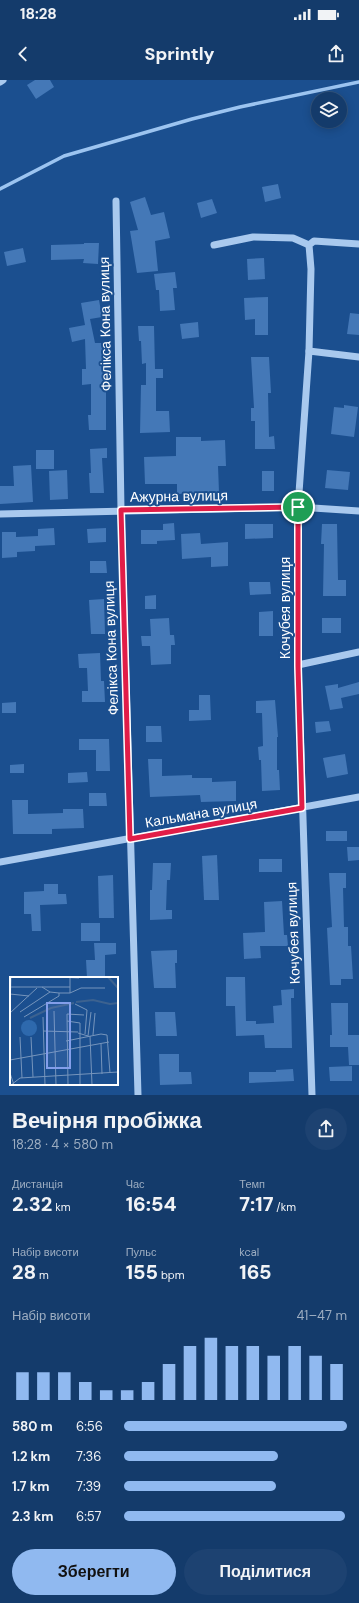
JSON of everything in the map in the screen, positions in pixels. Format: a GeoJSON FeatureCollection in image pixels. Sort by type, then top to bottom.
{"type":"FeatureCollection","features":[{"type":"Feature","properties":{"kind":"street","name":"Фелікса Кона вулиця"},"geometry":{"type":"LineString","coordinates":[[116,201],[121,510],[138,1095]]}},
{"type":"Feature","properties":{"kind":"street"},"geometry":{"type":"LineString","coordinates":[[214,245],[253,237],[293,238],[309,245],[314,241],[359,244]]}},
{"type":"Feature","properties":{"kind":"street","name":"Кочубея вулиця"},"geometry":{"type":"LineString","coordinates":[[309,245],[311,269],[309,351],[298,507],[298,666],[312,1095]]}},
{"type":"Feature","properties":{"kind":"street"},"geometry":{"type":"LineString","coordinates":[[309,351],[359,357]]}},
{"type":"Feature","properties":{"kind":"street","name":"Ажурна вулиця"},"geometry":{"type":"LineString","coordinates":[[0,514],[298,507],[359,511]]}},
{"type":"Feature","properties":{"kind":"street"},"geometry":{"type":"LineString","coordinates":[[298,666],[359,652]]}},
{"type":"Feature","properties":{"kind":"street","name":"Кальмана вулиця"},"geometry":{"type":"LineString","coordinates":[[0,862],[359,797]]}},
{"type":"Feature","properties":{"kind":"building"},"geometry":{"type":"Polygon","coordinates":[[[35,80],[50,80],[54,87],[36,99],[27,85],[35,80]]]}},
{"type":"Feature","properties":{"kind":"building"},"geometry":{"type":"Polygon","coordinates":[[[278,184],[281,198],[265,202],[262,187],[278,184]]]}},
{"type":"Feature","properties":{"kind":"building"},"geometry":{"type":"Polygon","coordinates":[[[145,197],[151,215],[164,212],[170,238],[155,241],[158,271],[137,273],[130,231],[138,230],[130,202],[145,197]]]}},
{"type":"Feature","properties":{"kind":"building"},"geometry":{"type":"Polygon","coordinates":[[[212,199],[217,213],[201,218],[197,203],[212,199]]]}},
{"type":"Feature","properties":{"kind":"building"},"geometry":{"type":"Polygon","coordinates":[[[99,243],[98,264],[83,263],[84,259],[51,260],[51,245],[99,243]]]}},
{"type":"Feature","properties":{"kind":"building"},"geometry":{"type":"Polygon","coordinates":[[[23,248],[26,262],[7,266],[4,252],[23,248]]]}},
{"type":"Feature","properties":{"kind":"building"},"geometry":{"type":"Polygon","coordinates":[[[264,258],[265,279],[248,280],[247,259],[264,258]]]}},
{"type":"Feature","properties":{"kind":"building"},"geometry":{"type":"Polygon","coordinates":[[[175,272],[177,288],[173,288],[175,310],[160,311],[159,290],[156,290],[154,274],[175,272]]]}},
{"type":"Feature","properties":{"kind":"building"},"geometry":{"type":"Polygon","coordinates":[[[268,297],[268,335],[255,335],[255,319],[245,320],[244,298],[268,297]]]}},
{"type":"Feature","properties":{"kind":"building"},"geometry":{"type":"Polygon","coordinates":[[[99,300],[102,317],[90,319],[95,343],[103,343],[103,368],[106,368],[106,430],[89,430],[88,415],[91,415],[91,384],[82,385],[82,369],[86,369],[85,339],[72,342],[69,328],[85,325],[81,303],[99,300]]]}},
{"type":"Feature","properties":{"kind":"building"},"geometry":{"type":"Polygon","coordinates":[[[350,313],[359,314],[359,335],[347,334],[350,313]]]}},
{"type":"Feature","properties":{"kind":"building"},"geometry":{"type":"Polygon","coordinates":[[[198,322],[199,337],[182,339],[180,324],[198,322]]]}},
{"type":"Feature","properties":{"kind":"building"},"geometry":{"type":"Polygon","coordinates":[[[138,326],[154,326],[155,369],[163,369],[163,378],[156,378],[156,411],[169,411],[170,432],[140,433],[141,385],[146,385],[146,363],[142,364],[141,341],[139,341],[138,326]]]}},
{"type":"Feature","properties":{"kind":"building"},"geometry":{"type":"Polygon","coordinates":[[[251,357],[269,357],[271,393],[268,393],[269,437],[274,436],[275,449],[255,449],[255,421],[251,421],[251,408],[254,408],[251,357]]]}},
{"type":"Feature","properties":{"kind":"building"},"geometry":{"type":"Polygon","coordinates":[[[344,405],[358,407],[354,437],[331,434],[334,407],[344,408],[344,405]]]}},
{"type":"Feature","properties":{"kind":"building"},"geometry":{"type":"Polygon","coordinates":[[[176,437],[201,437],[201,441],[225,440],[226,466],[218,466],[219,492],[177,494],[177,484],[145,484],[144,457],[176,456],[176,437]]]}},
{"type":"Feature","properties":{"kind":"building"},"geometry":{"type":"Polygon","coordinates":[[[107,448],[107,458],[102,458],[104,493],[90,493],[90,449],[107,448]]]}},
{"type":"Feature","properties":{"kind":"building"},"geometry":{"type":"Polygon","coordinates":[[[36,450],[54,450],[54,469],[36,469],[36,450]]]}},
{"type":"Feature","properties":{"kind":"building"},"geometry":{"type":"Polygon","coordinates":[[[31,465],[33,502],[0,504],[0,486],[14,486],[13,466],[31,465]]]}},
{"type":"Feature","properties":{"kind":"building"},"geometry":{"type":"Polygon","coordinates":[[[67,470],[68,499],[50,500],[49,471],[67,470]]]}},
{"type":"Feature","properties":{"kind":"building"},"geometry":{"type":"Polygon","coordinates":[[[327,470],[350,472],[348,490],[325,488],[327,470]]]}},
{"type":"Feature","properties":{"kind":"building"},"geometry":{"type":"Polygon","coordinates":[[[262,471],[274,471],[274,491],[262,491],[262,471]]]}},
{"type":"Feature","properties":{"kind":"building"},"geometry":{"type":"Polygon","coordinates":[[[174,523],[175,540],[157,541],[157,544],[141,544],[141,530],[163,530],[163,524],[174,523]]]}},
{"type":"Feature","properties":{"kind":"building"},"geometry":{"type":"Polygon","coordinates":[[[245,524],[273,524],[273,538],[245,539],[245,524]]]}},
{"type":"Feature","properties":{"kind":"building"},"geometry":{"type":"Polygon","coordinates":[[[322,524],[337,524],[338,580],[346,580],[346,596],[323,596],[324,544],[321,544],[322,524]]]}},
{"type":"Feature","properties":{"kind":"building"},"geometry":{"type":"Polygon","coordinates":[[[54,528],[55,545],[35,546],[35,551],[17,552],[17,557],[2,558],[2,532],[16,532],[16,537],[38,536],[38,529],[54,528]]]}},
{"type":"Feature","properties":{"kind":"building"},"geometry":{"type":"Polygon","coordinates":[[[106,528],[106,542],[88,543],[87,529],[106,528]]]}},
{"type":"Feature","properties":{"kind":"building"},"geometry":{"type":"Polygon","coordinates":[[[200,533],[201,544],[228,542],[228,566],[211,567],[211,557],[182,559],[181,534],[200,533]]]}},
{"type":"Feature","properties":{"kind":"building"},"geometry":{"type":"Polygon","coordinates":[[[90,561],[106,561],[107,573],[90,573],[90,561]]]}},
{"type":"Feature","properties":{"kind":"building"},"geometry":{"type":"Polygon","coordinates":[[[249,582],[270,582],[271,594],[250,595],[249,582]]]}},
{"type":"Feature","properties":{"kind":"building"},"geometry":{"type":"Polygon","coordinates":[[[156,595],[156,609],[145,609],[145,596],[156,595]]]}},
{"type":"Feature","properties":{"kind":"building"},"geometry":{"type":"Polygon","coordinates":[[[104,599],[105,634],[91,634],[89,600],[104,599]]]}},
{"type":"Feature","properties":{"kind":"building"},"geometry":{"type":"Polygon","coordinates":[[[273,611],[273,636],[259,636],[259,612],[273,611]]]}},
{"type":"Feature","properties":{"kind":"building"},"geometry":{"type":"Polygon","coordinates":[[[169,618],[170,635],[174,635],[175,645],[171,645],[171,664],[151,665],[150,646],[142,646],[141,636],[151,636],[150,619],[169,618]]]}},
{"type":"Feature","properties":{"kind":"building"},"geometry":{"type":"Polygon","coordinates":[[[322,618],[341,618],[341,633],[322,633],[322,618]]]}},
{"type":"Feature","properties":{"kind":"building"},"geometry":{"type":"Polygon","coordinates":[[[100,653],[101,681],[104,681],[105,702],[82,702],[82,691],[88,691],[87,668],[79,668],[78,654],[100,653]]]}},
{"type":"Feature","properties":{"kind":"building"},"geometry":{"type":"Polygon","coordinates":[[[359,682],[359,694],[341,698],[343,708],[330,710],[325,686],[338,684],[338,688],[359,682]]]}},
{"type":"Feature","properties":{"kind":"building"},"geometry":{"type":"Polygon","coordinates":[[[199,695],[210,695],[211,720],[189,721],[189,710],[199,710],[199,695]]]}},
{"type":"Feature","properties":{"kind":"building"},"geometry":{"type":"Polygon","coordinates":[[[275,700],[278,737],[277,770],[279,770],[280,790],[262,791],[261,760],[259,760],[258,747],[263,746],[262,713],[256,713],[256,701],[275,700]]]}},
{"type":"Feature","properties":{"kind":"building"},"geometry":{"type":"Polygon","coordinates":[[[16,702],[16,713],[2,713],[2,703],[16,702]]]}},
{"type":"Feature","properties":{"kind":"building"},"geometry":{"type":"Polygon","coordinates":[[[329,721],[331,731],[316,733],[315,722],[329,721]]]}},
{"type":"Feature","properties":{"kind":"building"},"geometry":{"type":"Polygon","coordinates":[[[146,726],[161,726],[162,742],[146,742],[146,726]]]}},
{"type":"Feature","properties":{"kind":"building"},"geometry":{"type":"Polygon","coordinates":[[[79,739],[109,739],[110,771],[96,771],[96,750],[79,750],[79,739]]]}},
{"type":"Feature","properties":{"kind":"building"},"geometry":{"type":"Polygon","coordinates":[[[345,754],[348,774],[327,778],[323,758],[345,754]]]}},
{"type":"Feature","properties":{"kind":"building"},"geometry":{"type":"Polygon","coordinates":[[[148,759],[162,759],[162,776],[192,775],[192,778],[212,778],[212,782],[236,781],[236,801],[201,802],[200,795],[150,797],[148,759]]]}},
{"type":"Feature","properties":{"kind":"building"},"geometry":{"type":"Polygon","coordinates":[[[24,764],[24,773],[10,773],[10,765],[24,764]]]}},
{"type":"Feature","properties":{"kind":"building"},"geometry":{"type":"Polygon","coordinates":[[[87,772],[88,782],[68,783],[68,773],[87,772]]]}},
{"type":"Feature","properties":{"kind":"building"},"geometry":{"type":"Polygon","coordinates":[[[89,793],[106,793],[107,806],[89,806],[89,793]]]}},
{"type":"Feature","properties":{"kind":"building"},"geometry":{"type":"Polygon","coordinates":[[[12,800],[28,800],[28,814],[63,813],[63,809],[83,809],[84,828],[52,829],[52,834],[13,834],[12,800]]]}},
{"type":"Feature","properties":{"kind":"building"},"geometry":{"type":"Polygon","coordinates":[[[326,831],[347,831],[347,841],[326,841],[326,831]]]}},
{"type":"Feature","properties":{"kind":"building"},"geometry":{"type":"Polygon","coordinates":[[[347,847],[359,847],[359,860],[348,861],[347,847]]]}},
{"type":"Feature","properties":{"kind":"building"},"geometry":{"type":"Polygon","coordinates":[[[217,855],[219,900],[204,900],[202,856],[217,855]]]}},
{"type":"Feature","properties":{"kind":"building"},"geometry":{"type":"Polygon","coordinates":[[[259,859],[282,859],[282,872],[259,872],[259,859]]]}},
{"type":"Feature","properties":{"kind":"building"},"geometry":{"type":"Polygon","coordinates":[[[153,863],[171,863],[170,880],[167,880],[166,910],[172,910],[172,919],[150,920],[150,890],[152,890],[153,863]]]}},
{"type":"Feature","properties":{"kind":"building"},"geometry":{"type":"Polygon","coordinates":[[[329,873],[346,873],[346,888],[343,888],[344,927],[348,927],[348,946],[351,946],[353,979],[341,979],[341,985],[330,985],[327,928],[332,927],[329,873]]]}},
{"type":"Feature","properties":{"kind":"building"},"geometry":{"type":"Polygon","coordinates":[[[113,875],[114,918],[99,918],[98,876],[113,875]]]}},
{"type":"Feature","properties":{"kind":"building"},"geometry":{"type":"Polygon","coordinates":[[[44,884],[58,884],[58,894],[66,894],[67,904],[40,905],[41,931],[32,931],[31,914],[24,914],[24,892],[44,891],[44,884]]]}},
{"type":"Feature","properties":{"kind":"building"},"geometry":{"type":"Polygon","coordinates":[[[282,901],[284,935],[287,935],[288,946],[260,946],[261,958],[244,959],[243,933],[265,932],[264,902],[282,901]]]}},
{"type":"Feature","properties":{"kind":"building"},"geometry":{"type":"Polygon","coordinates":[[[81,923],[100,923],[100,941],[81,941],[81,923]]]}},
{"type":"Feature","properties":{"kind":"building"},"geometry":{"type":"Polygon","coordinates":[[[94,943],[116,943],[116,954],[105,955],[105,977],[87,977],[86,960],[95,960],[94,943]]]}},
{"type":"Feature","properties":{"kind":"building"},"geometry":{"type":"Polygon","coordinates":[[[177,950],[177,963],[175,963],[176,988],[154,988],[151,951],[177,950]]]}},
{"type":"Feature","properties":{"kind":"building"},"geometry":{"type":"Polygon","coordinates":[[[226,977],[245,977],[246,1021],[256,1021],[256,1024],[274,1023],[273,1006],[282,1005],[281,990],[294,989],[294,998],[291,998],[292,1048],[265,1048],[264,1035],[236,1036],[235,1006],[226,1006],[226,977]]]}},
{"type":"Feature","properties":{"kind":"building"},"geometry":{"type":"Polygon","coordinates":[[[331,1003],[348,1003],[348,1035],[359,1035],[359,1065],[349,1065],[348,1047],[330,1047],[330,1035],[332,1035],[331,1003]]]}},
{"type":"Feature","properties":{"kind":"building"},"geometry":{"type":"Polygon","coordinates":[[[155,1012],[175,1012],[177,1036],[156,1036],[155,1012]]]}},
{"type":"Feature","properties":{"kind":"building"},"geometry":{"type":"Polygon","coordinates":[[[159,1054],[179,1054],[179,1072],[191,1072],[192,1084],[160,1085],[159,1054]]]}},
{"type":"Feature","properties":{"kind":"building"},"geometry":{"type":"Polygon","coordinates":[[[352,1066],[352,1081],[330,1081],[329,1067],[352,1066]]]}},
{"type":"Feature","properties":{"kind":"building"},"geometry":{"type":"Polygon","coordinates":[[[293,1069],[294,1081],[249,1083],[249,1072],[276,1072],[276,1070],[293,1069]]]}},
{"type":"Feature","properties":{"kind":"waterway"},"geometry":{"type":"LineString","coordinates":[[0,189],[64,156],[192,119],[240,107],[359,82]]}},
{"type":"Feature","properties":{"kind":"route"},"geometry":{"type":"LineString","coordinates":[[298,507],[298,666],[302,808],[130,839],[121,510],[298,507]]}}]}
